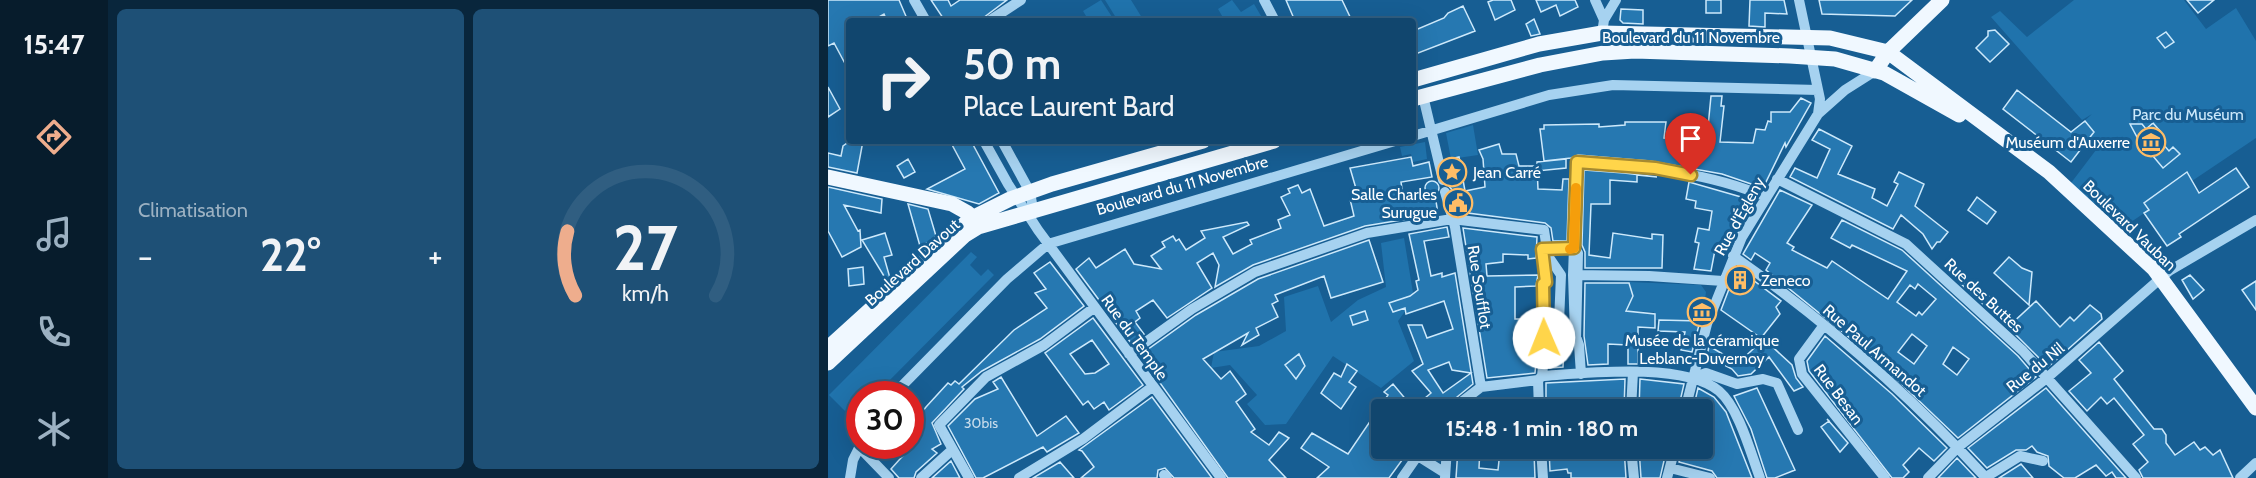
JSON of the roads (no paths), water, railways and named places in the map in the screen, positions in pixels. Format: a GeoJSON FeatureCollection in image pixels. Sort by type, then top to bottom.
{"type":"FeatureCollection","features":[{"type":"Feature","properties":{"kind":"main road"},"geometry":{"type":"LineString","coordinates":[[1875,71],[1888,52],[1942,0]]}},
{"type":"Feature","properties":{"kind":"main road","name":"Boulevard du 11 Novembre"},"geometry":{"type":"LineString","coordinates":[[1416,80],[1603,27],[1830,38],[1888,52]]}},
{"type":"Feature","properties":{"kind":"main road","name":"Boulevard du 11 Novembre"},"geometry":{"type":"LineString","coordinates":[[1418,98],[1540,65],[1603,53],[1635,51],[1835,59],[1898,80]]}},
{"type":"Feature","properties":{"kind":"main road","name":"Boulevard Vauban"},"geometry":{"type":"LineString","coordinates":[[1888,52],[2049,172],[2161,278],[2256,408]]}},
{"type":"Feature","properties":{"kind":"main road"},"geometry":{"type":"LineString","coordinates":[[1416,80],[1418,98]]}},
{"type":"Feature","properties":{"kind":"main road","name":"Boulevard Vauban"},"geometry":{"type":"LineString","coordinates":[[1898,80],[2006,141]]}},
{"type":"Feature","properties":{"kind":"main road"},"geometry":{"type":"LineString","coordinates":[[1023,194],[1193,144]]}},
{"type":"Feature","properties":{"kind":"main road","name":"Boulevard du 11 Novembre"},"geometry":{"type":"LineString","coordinates":[[1029,210],[1263,144]]}},
{"type":"Feature","properties":{"kind":"main road"},"geometry":{"type":"LineString","coordinates":[[828,177],[952,204],[968,213],[970,219],[964,235]]}},
{"type":"Feature","properties":{"kind":"main road","name":"Boulevard Davout"},"geometry":{"type":"LineString","coordinates":[[828,348],[970,219],[1023,194]]}},
{"type":"Feature","properties":{"kind":"main road","name":"Boulevard Davout"},"geometry":{"type":"LineString","coordinates":[[828,363],[964,235],[978,227],[1029,210]]}},
{"type":"Feature","properties":{"kind":"street"},"geometry":{"type":"LineString","coordinates":[[914,0],[924,18]]}},
{"type":"Feature","properties":{"kind":"street"},"geometry":{"type":"LineString","coordinates":[[994,18],[1021,0]]}},
{"type":"Feature","properties":{"kind":"street"},"geometry":{"type":"LineString","coordinates":[[1264,0],[1273,18]]}},
{"type":"Feature","properties":{"kind":"street"},"geometry":{"type":"LineString","coordinates":[[1595,0],[1603,27]]}},
{"type":"Feature","properties":{"kind":"street"},"geometry":{"type":"LineString","coordinates":[[1603,27],[1616,0]]}},
{"type":"Feature","properties":{"kind":"street"},"geometry":{"type":"LineString","coordinates":[[1799,0],[1818,90],[1818,114]]}},
{"type":"Feature","properties":{"kind":"street","name":"Rue d'Égleny"},"geometry":{"type":"LineString","coordinates":[[1688,399],[1708,307],[1723,281],[1742,237],[1818,114],[1845,90],[1875,71]]}},
{"type":"Feature","properties":{"kind":"street"},"geometry":{"type":"LineString","coordinates":[[1416,135],[1582,88],[1613,85],[1818,90]]}},
{"type":"Feature","properties":{"kind":"street"},"geometry":{"type":"LineString","coordinates":[[1418,98],[1433,130],[1443,180]]}},
{"type":"Feature","properties":{"kind":"street"},"geometry":{"type":"LineString","coordinates":[[986,144],[1023,194]]}},
{"type":"Feature","properties":{"kind":"street"},"geometry":{"type":"LineString","coordinates":[[1003,144],[1023,194]]}},
{"type":"Feature","properties":{"kind":"street","name":"Boulevard du 11 Novembre"},"geometry":{"type":"LineString","coordinates":[[1048,244],[1385,144]]}},
{"type":"Feature","properties":{"kind":"street"},"geometry":{"type":"LineString","coordinates":[[1581,374],[1576,339],[1574,248],[1577,162],[1655,168],[1727,183],[1766,197]]}},
{"type":"Feature","properties":{"kind":"street","name":"Rue des Buttes"},"geometry":{"type":"LineString","coordinates":[[1777,179],[1906,244],[1967,298],[2048,377],[2136,478]]}},
{"type":"Feature","properties":{"kind":"street","name":"Rue Soufflot"},"geometry":{"type":"LineString","coordinates":[[1445,192],[1452,219],[1481,387]]}},
{"type":"Feature","properties":{"kind":"street","name":"Rue du Temple"},"geometry":{"type":"LineString","coordinates":[[1023,194],[1048,244],[1221,478]]}},
{"type":"Feature","properties":{"kind":"street"},"geometry":{"type":"LineString","coordinates":[[1129,354],[1192,309],[1255,272],[1367,233],[1452,219],[1544,230],[1547,253]]}},
{"type":"Feature","properties":{"kind":"street","name":"Rue du Nil"},"geometry":{"type":"LineString","coordinates":[[1928,478],[1958,447],[2048,377],[2161,278],[2256,220]]}},
{"type":"Feature","properties":{"kind":"street"},"geometry":{"type":"LineString","coordinates":[[907,381],[1007,279],[1048,244]]}},
{"type":"Feature","properties":{"kind":"street"},"geometry":{"type":"LineString","coordinates":[[1547,253],[1574,248]]}},
{"type":"Feature","properties":{"kind":"street"},"geometry":{"type":"LineString","coordinates":[[1542,249],[1547,253],[1561,275],[1559,322],[1544,338],[1543,284],[1546,282],[1542,249]]}},
{"type":"Feature","properties":{"kind":"street","name":"Rue Paul Armandot"},"geometry":{"type":"LineString","coordinates":[[1734,256],[1824,324],[1887,379],[1958,447],[1986,478]]}},
{"type":"Feature","properties":{"kind":"street"},"geometry":{"type":"LineString","coordinates":[[1561,275],[1649,276],[1723,281]]}},
{"type":"Feature","properties":{"kind":"street"},"geometry":{"type":"LineString","coordinates":[[969,478],[939,425],[986,377],[1044,345],[1095,307]]}},
{"type":"Feature","properties":{"kind":"street","name":"Rue Besan"},"geometry":{"type":"LineString","coordinates":[[1824,324],[1799,359],[1802,374],[1885,478]]}},
{"type":"Feature","properties":{"kind":"street"},"geometry":{"type":"LineString","coordinates":[[1547,334],[1576,339]]}},
{"type":"Feature","properties":{"kind":"street"},"geometry":{"type":"LineString","coordinates":[[1539,399],[1540,378],[1547,334]]}},
{"type":"Feature","properties":{"kind":"street"},"geometry":{"type":"LineString","coordinates":[[1465,399],[1481,387],[1581,374],[1634,372],[1693,378],[1719,391],[1729,404],[1745,437],[1760,478]]}},
{"type":"Feature","properties":{"kind":"street"},"geometry":{"type":"LineString","coordinates":[[1632,399],[1634,372]]}},
{"type":"Feature","properties":{"kind":"street"},"geometry":{"type":"LineString","coordinates":[[1693,378],[1706,373],[1737,384],[1763,379],[1777,383],[1798,430]]}},
{"type":"Feature","properties":{"kind":"street"},"geometry":{"type":"LineString","coordinates":[[1019,478],[1083,439],[1152,387]]}},
{"type":"Feature","properties":{"kind":"street"},"geometry":{"type":"LineString","coordinates":[[921,478],[952,450]]}},
{"type":"Feature","properties":{"kind":"street"},"geometry":{"type":"LineString","coordinates":[[1986,478],[2020,456],[2043,461]]}},
{"type":"Feature","properties":{"kind":"street"},"geometry":{"type":"LineString","coordinates":[[850,478],[854,459]]}},
{"type":"Feature","properties":{"kind":"street"},"geometry":{"type":"LineString","coordinates":[[872,459],[889,478]]}},
{"type":"Feature","properties":{"kind":"street"},"geometry":{"type":"LineString","coordinates":[[1402,478],[1415,459]]}},
{"type":"Feature","properties":{"kind":"street"},"geometry":{"type":"LineString","coordinates":[[1427,459],[1445,476]]}},
{"type":"Feature","properties":{"kind":"street"},"geometry":{"type":"LineString","coordinates":[[1445,476],[1446,459]]}},
{"type":"Feature","properties":{"kind":"street"},"geometry":{"type":"LineString","coordinates":[[1542,459],[1543,478]]}},
{"type":"Feature","properties":{"kind":"street"},"geometry":{"type":"LineString","coordinates":[[1632,459],[1634,478]]}},
{"type":"Feature","properties":{"kind":"street"},"geometry":{"type":"LineString","coordinates":[[2240,478],[2256,463]]}},
{"type":"Feature","properties":{"kind":"street"},"geometry":{"type":"LineString","coordinates":[[1668,473],[1710,478]]}},
{"type":"Feature","properties":{"kind":"place","name":"Muséum d'Auxerre"},"geometry":{"type":"Point","coordinates":[2151,142]}},
{"type":"Feature","properties":{"kind":"place","name":"Jean Carré"},"geometry":{"type":"Point","coordinates":[1452,172]}},
{"type":"Feature","properties":{"kind":"place","name":"Salle Charles Surugue"},"geometry":{"type":"Point","coordinates":[1458,203]}},
{"type":"Feature","properties":{"kind":"place","name":"Zeneco"},"geometry":{"type":"Point","coordinates":[1740,280]}},
{"type":"Feature","properties":{"kind":"place","name":"Musée de la céramique Leblanc-Duvernoy"},"geometry":{"type":"Point","coordinates":[1702,312]}},
{"type":"Feature","properties":{"kind":"park label","name":"Parc du Muséum"},"geometry":{"type":"Point","coordinates":[2188,114]}}]}
